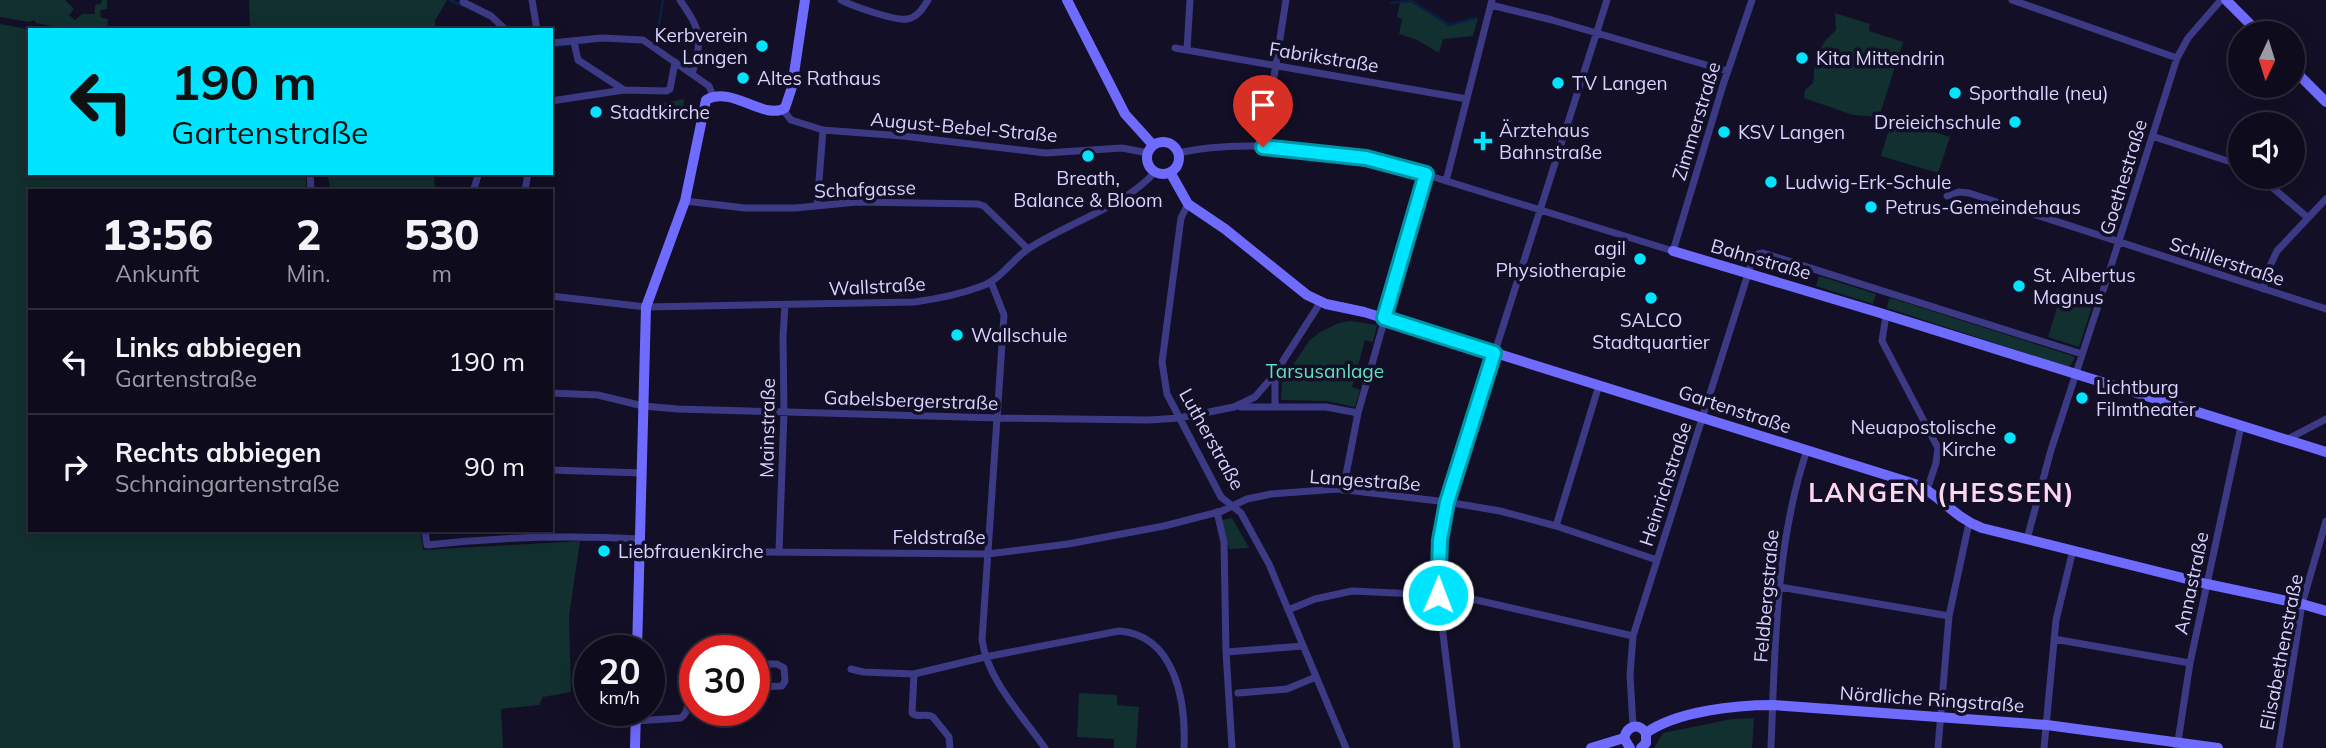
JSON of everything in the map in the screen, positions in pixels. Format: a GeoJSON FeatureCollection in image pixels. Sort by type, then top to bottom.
{"type":"FeatureCollection","features":[{"type":"Feature","properties":{"kind":"street"},"geometry":{"type":"LineString","coordinates":[[532,0],[536,28]]}},
{"type":"Feature","properties":{"kind":"street"},"geometry":{"type":"LineString","coordinates":[[680,0],[699,31],[692,74]]}},
{"type":"Feature","properties":{"kind":"street"},"geometry":{"type":"LineString","coordinates":[[637,635],[646,307],[685,201],[707,99],[715,96],[736,99],[773,111],[783,110],[788,103],[792,86],[806,0]]}},
{"type":"Feature","properties":{"kind":"street"},"geometry":{"type":"LineString","coordinates":[[841,0],[855,7],[903,19],[917,14],[928,0]]}},
{"type":"Feature","properties":{"kind":"street"},"geometry":{"type":"LineString","coordinates":[[1067,0],[1125,114],[1150,149],[1148,164],[1155,172],[1170,172],[1177,166],[1178,153],[1168,142],[1162,142],[1150,149]]}},
{"type":"Feature","properties":{"kind":"street"},"geometry":{"type":"LineString","coordinates":[[1187,50],[1190,0]]}},
{"type":"Feature","properties":{"kind":"street"},"geometry":{"type":"LineString","coordinates":[[1263,147],[1286,0]]}},
{"type":"Feature","properties":{"kind":"street"},"geometry":{"type":"LineString","coordinates":[[1457,748],[1438,595],[1440,540],[1447,502],[1607,0]]}},
{"type":"Feature","properties":{"kind":"street","name":"Zimmerstraße"},"geometry":{"type":"LineString","coordinates":[[1673,251],[1727,71],[1752,0]]}},
{"type":"Feature","properties":{"kind":"street"},"geometry":{"type":"LineString","coordinates":[[2224,0],[2246,21]]}},
{"type":"Feature","properties":{"kind":"street","name":"Goethestraße"},"geometry":{"type":"LineString","coordinates":[[2027,539],[2047,462],[2177,58],[2188,38],[2224,0]]}},
{"type":"Feature","properties":{"kind":"street"},"geometry":{"type":"LineString","coordinates":[[2018,1],[2177,58]]}},
{"type":"Feature","properties":{"kind":"street"},"geometry":{"type":"LineString","coordinates":[[463,2],[491,16],[504,28]]}},
{"type":"Feature","properties":{"kind":"street"},"geometry":{"type":"LineString","coordinates":[[1446,181],[1492,2],[1727,71]]}},
{"type":"Feature","properties":{"kind":"street"},"geometry":{"type":"LineString","coordinates":[[553,43],[574,45],[601,38],[638,39],[650,44],[709,86],[715,96]]}},
{"type":"Feature","properties":{"kind":"street"},"geometry":{"type":"LineString","coordinates":[[574,45],[578,60],[624,90]]}},
{"type":"Feature","properties":{"kind":"street","name":"Fabrikstraße"},"geometry":{"type":"LineString","coordinates":[[1175,48],[1467,99]]}},
{"type":"Feature","properties":{"kind":"street"},"geometry":{"type":"LineString","coordinates":[[553,101],[624,90],[670,89],[675,62]]}},
{"type":"Feature","properties":{"kind":"street"},"geometry":{"type":"LineString","coordinates":[[2305,81],[2326,102]]}},
{"type":"Feature","properties":{"kind":"street","name":"August-Bebel-Straße"},"geometry":{"type":"LineString","coordinates":[[783,110],[791,120],[823,130],[903,136],[1048,153],[1150,149]]}},
{"type":"Feature","properties":{"kind":"street"},"geometry":{"type":"LineString","coordinates":[[817,206],[823,130]]}},
{"type":"Feature","properties":{"kind":"street"},"geometry":{"type":"LineString","coordinates":[[2152,136],[2228,161]]}},
{"type":"Feature","properties":{"kind":"street","name":"Bahnstraße"},"geometry":{"type":"LineString","coordinates":[[1178,153],[1210,146],[1263,147],[1358,157],[1426,174],[1541,212],[1886,315],[2326,452]]}},
{"type":"Feature","properties":{"kind":"street","name":"Wallstraße"},"geometry":{"type":"LineString","coordinates":[[553,296],[646,307],[924,301],[991,282],[1028,249],[1140,188],[1155,172]]}},
{"type":"Feature","properties":{"kind":"street","name":"Gartenstraße"},"geometry":{"type":"LineString","coordinates":[[1170,172],[1188,204],[1225,229],[1320,303],[1384,318],[1704,417],[1927,490],[1969,523],[2207,584],[2326,611]]}},
{"type":"Feature","properties":{"kind":"street"},"geometry":{"type":"LineString","coordinates":[[1343,490],[1359,413],[1426,174]]}},
{"type":"Feature","properties":{"kind":"street"},"geometry":{"type":"LineString","coordinates":[[2274,189],[2307,217]]}},
{"type":"Feature","properties":{"kind":"street","name":"Schillerstraße"},"geometry":{"type":"LineString","coordinates":[[1947,196],[1959,192],[1969,193],[2326,309]]}},
{"type":"Feature","properties":{"kind":"street"},"geometry":{"type":"LineString","coordinates":[[2263,289],[2273,258],[2307,217],[2326,199]]}},
{"type":"Feature","properties":{"kind":"street","name":"Schafgasse"},"geometry":{"type":"LineString","coordinates":[[685,201],[729,207],[817,206],[857,202],[978,204],[984,206],[1028,249]]}},
{"type":"Feature","properties":{"kind":"street","name":"Lutherstraße"},"geometry":{"type":"LineString","coordinates":[[1188,204],[1181,218],[1161,362],[1167,394],[1221,497],[1241,513],[1262,551],[1346,748]]}},
{"type":"Feature","properties":{"kind":"street","name":"Bahnstraße"},"geometry":{"type":"LineString","coordinates":[[1754,255],[1763,253],[2082,354]]}},
{"type":"Feature","properties":{"kind":"street","name":"Heinrichstraße"},"geometry":{"type":"LineString","coordinates":[[1633,726],[1629,675],[1633,636],[1754,255]]}},
{"type":"Feature","properties":{"kind":"street"},"geometry":{"type":"LineString","coordinates":[[991,282],[1004,315],[982,640],[985,657],[992,672],[1045,748]]}},
{"type":"Feature","properties":{"kind":"street"},"geometry":{"type":"LineString","coordinates":[[1234,407],[1255,397],[1275,375],[1320,303]]}},
{"type":"Feature","properties":{"kind":"street","name":"Mainstraße"},"geometry":{"type":"LineString","coordinates":[[779,552],[785,305]]}},
{"type":"Feature","properties":{"kind":"street"},"geometry":{"type":"LineString","coordinates":[[1886,315],[1882,341],[1937,444],[1938,457],[1927,490]]}},
{"type":"Feature","properties":{"kind":"street"},"geometry":{"type":"LineString","coordinates":[[1275,375],[1275,406]]}},
{"type":"Feature","properties":{"kind":"street"},"geometry":{"type":"LineString","coordinates":[[1556,526],[1599,385]]}},
{"type":"Feature","properties":{"kind":"street","name":"Gabelsbergerstraße"},"geometry":{"type":"LineString","coordinates":[[553,393],[598,395],[643,406],[998,418],[1149,420],[1179,418],[1234,407]]}},
{"type":"Feature","properties":{"kind":"street"},"geometry":{"type":"LineString","coordinates":[[1234,407],[1326,407],[1359,413]]}},
{"type":"Feature","properties":{"kind":"street"},"geometry":{"type":"LineString","coordinates":[[2286,440],[2326,419]]}},
{"type":"Feature","properties":{"kind":"street","name":"Annastraße"},"geometry":{"type":"LineString","coordinates":[[2178,746],[2190,663],[2241,426]]}},
{"type":"Feature","properties":{"kind":"street","name":"Feldbergstraße"},"geometry":{"type":"LineString","coordinates":[[1771,748],[1780,587],[1790,509],[1807,450]]}},
{"type":"Feature","properties":{"kind":"street"},"geometry":{"type":"LineString","coordinates":[[553,470],[642,473]]}},
{"type":"Feature","properties":{"kind":"street","name":"Langestraße"},"geometry":{"type":"LineString","coordinates":[[1232,505],[1271,494],[1343,490],[1447,502],[1500,511],[1556,526],[1657,560]]}},
{"type":"Feature","properties":{"kind":"street","name":"Feldstraße"},"geometry":{"type":"LineString","coordinates":[[640,551],[987,554],[1068,544],[1164,526],[1217,512],[1232,505]]}},
{"type":"Feature","properties":{"kind":"street"},"geometry":{"type":"LineString","coordinates":[[1217,512],[1224,542],[1226,652],[1232,748]]}},
{"type":"Feature","properties":{"kind":"street","name":"Elisabethenstraße"},"geometry":{"type":"LineString","coordinates":[[2279,748],[2302,604],[2326,522]]}},
{"type":"Feature","properties":{"kind":"street"},"geometry":{"type":"LineString","coordinates":[[1938,748],[1949,616],[1969,523]]}},
{"type":"Feature","properties":{"kind":"street"},"geometry":{"type":"LineString","coordinates":[[425,532],[427,545],[475,540],[583,536],[640,539]]}},
{"type":"Feature","properties":{"kind":"street"},"geometry":{"type":"LineString","coordinates":[[474,532],[475,540]]}},
{"type":"Feature","properties":{"kind":"street"},"geometry":{"type":"LineString","coordinates":[[2044,748],[2054,639],[2073,550]]}},
{"type":"Feature","properties":{"kind":"street"},"geometry":{"type":"LineString","coordinates":[[1780,587],[1949,616]]}},
{"type":"Feature","properties":{"kind":"street"},"geometry":{"type":"LineString","coordinates":[[1287,610],[1315,599],[1352,591],[1438,595],[1472,599],[1633,636]]}},
{"type":"Feature","properties":{"kind":"street"},"geometry":{"type":"LineString","coordinates":[[851,669],[914,674],[1107,632],[1136,633],[1155,647],[1177,680],[1183,702],[1184,748]]}},
{"type":"Feature","properties":{"kind":"street"},"geometry":{"type":"LineString","coordinates":[[2054,639],[2190,663]]}},
{"type":"Feature","properties":{"kind":"street"},"geometry":{"type":"LineString","coordinates":[[1226,652],[1303,646]]}},
{"type":"Feature","properties":{"kind":"street"},"geometry":{"type":"LineString","coordinates":[[770,664],[777,664],[784,668],[785,672],[782,687],[770,687]]}},
{"type":"Feature","properties":{"kind":"street"},"geometry":{"type":"LineString","coordinates":[[914,674],[912,713],[933,717],[949,737],[950,748]]}},
{"type":"Feature","properties":{"kind":"street"},"geometry":{"type":"LineString","coordinates":[[1237,693],[1282,690],[1316,677]]}},
{"type":"Feature","properties":{"kind":"street","name":"Nördliche Ringstraße"},"geometry":{"type":"LineString","coordinates":[[1646,733],[1657,725],[1697,714],[1741,706],[1773,705],[2047,726],[2178,746],[2218,748]]}},
{"type":"Feature","properties":{"kind":"street"},"geometry":{"type":"LineString","coordinates":[[635,748],[636,726]]}},
{"type":"Feature","properties":{"kind":"street"},"geometry":{"type":"LineString","coordinates":[[1630,748],[1624,738],[1625,732],[1633,726],[1639,726],[1646,733],[1646,743],[1641,748]]}},
{"type":"Feature","properties":{"kind":"street"},"geometry":{"type":"LineString","coordinates":[[1591,748],[1624,738]]}},
{"type":"Feature","properties":{"kind":"green space"},"geometry":{"type":"Polygon","coordinates":[[[0,0],[65,0],[74,9],[69,15],[75,20],[82,14],[95,14],[95,5],[107,0],[107,9],[100,10],[101,18],[108,19],[107,28],[65,28],[35,23],[35,20],[29,22],[0,17],[0,0]]]}},
{"type":"Feature","properties":{"kind":"green space"},"geometry":{"type":"Polygon","coordinates":[[[249,0],[447,0],[435,21],[435,28],[250,28],[249,0]]]}},
{"type":"Feature","properties":{"kind":"green space"},"geometry":{"type":"Polygon","coordinates":[[[1411,2],[1449,26],[1478,18],[1473,36],[1443,39],[1439,53],[1417,40],[1399,34],[1402,19],[1397,17],[1400,3],[1411,2]]]}},
{"type":"Feature","properties":{"kind":"green space"},"geometry":{"type":"Polygon","coordinates":[[[1835,13],[1870,24],[1869,31],[1903,42],[1879,117],[1853,115],[1804,98],[1805,90],[1813,83],[1815,58],[1825,41],[1836,30],[1835,13]]]}},
{"type":"Feature","properties":{"kind":"green space"},"geometry":{"type":"Polygon","coordinates":[[[0,24],[28,29],[28,175],[305,175],[307,189],[28,189],[28,532],[420,532],[423,550],[580,541],[569,616],[571,692],[543,697],[539,705],[501,709],[503,748],[0,748],[0,24]]]}},
{"type":"Feature","properties":{"kind":"green space"},"geometry":{"type":"Polygon","coordinates":[[[684,99],[682,118],[639,117],[638,108],[684,99]]]}},
{"type":"Feature","properties":{"kind":"green space"},"geometry":{"type":"Polygon","coordinates":[[[1892,119],[1950,137],[1938,173],[1881,156],[1892,119]]]}},
{"type":"Feature","properties":{"kind":"green space"},"geometry":{"type":"Polygon","coordinates":[[[327,175],[434,175],[435,189],[331,189],[327,175]]]}},
{"type":"Feature","properties":{"kind":"green space"},"geometry":{"type":"Polygon","coordinates":[[[1819,276],[1876,294],[1873,304],[1816,286],[1819,276]]]}},
{"type":"Feature","properties":{"kind":"green space"},"geometry":{"type":"Polygon","coordinates":[[[1891,298],[2075,358],[2069,367],[1887,308],[1891,298]]]}},
{"type":"Feature","properties":{"kind":"green space"},"geometry":{"type":"Polygon","coordinates":[[[2060,298],[2092,307],[2079,347],[2048,337],[2060,298]]]}},
{"type":"Feature","properties":{"kind":"green space","name":"Tarsusanlage"},"geometry":{"type":"Polygon","coordinates":[[[1350,321],[1377,325],[1373,342],[1365,340],[1352,387],[1360,390],[1355,407],[1327,401],[1281,400],[1282,382],[1309,341],[1320,332],[1350,321]]]}},
{"type":"Feature","properties":{"kind":"green space"},"geometry":{"type":"Polygon","coordinates":[[[1232,518],[1249,548],[1229,549],[1222,520],[1232,518]]]}},
{"type":"Feature","properties":{"kind":"green space"},"geometry":{"type":"Polygon","coordinates":[[[1079,693],[1117,695],[1117,705],[1139,707],[1136,748],[1114,748],[1114,739],[1077,737],[1079,693]]]}},
{"type":"Feature","properties":{"kind":"green space"},"geometry":{"type":"Polygon","coordinates":[[[1754,718],[1752,748],[1654,748],[1663,733],[1732,719],[1754,718]]]}},
{"type":"Feature","properties":{"kind":"waterway"},"geometry":{"type":"LineString","coordinates":[[450,0],[463,6]]}},
{"type":"Feature","properties":{"kind":"waterway"},"geometry":{"type":"LineString","coordinates":[[654,38],[657,35],[663,0]]}},
{"type":"Feature","properties":{"kind":"waterway"},"geometry":{"type":"LineString","coordinates":[[1391,3],[1412,1],[1450,25],[1476,18]]}},
{"type":"Feature","properties":{"kind":"waterway"},"geometry":{"type":"LineString","coordinates":[[553,47],[586,43]]}},
{"type":"Feature","properties":{"kind":"place","name":"Kerbverein Langen"},"geometry":{"type":"Point","coordinates":[762,46]}},
{"type":"Feature","properties":{"kind":"place","name":"Kita Mittendrin"},"geometry":{"type":"Point","coordinates":[1802,58]}},
{"type":"Feature","properties":{"kind":"place","name":"Altes Rathaus"},"geometry":{"type":"Point","coordinates":[743,78]}},
{"type":"Feature","properties":{"kind":"place","name":"TV Langen"},"geometry":{"type":"Point","coordinates":[1558,83]}},
{"type":"Feature","properties":{"kind":"place","name":"Sporthalle (neu)"},"geometry":{"type":"Point","coordinates":[1955,93]}},
{"type":"Feature","properties":{"kind":"place","name":"Stadtkirche"},"geometry":{"type":"Point","coordinates":[596,112]}},
{"type":"Feature","properties":{"kind":"place","name":"Dreieichschule"},"geometry":{"type":"Point","coordinates":[2015,122]}},
{"type":"Feature","properties":{"kind":"place","name":"KSV Langen"},"geometry":{"type":"Point","coordinates":[1724,132]}},
{"type":"Feature","properties":{"kind":"place","name":"Ärztehaus Bahnstraße"},"geometry":{"type":"Point","coordinates":[1483,141]}},
{"type":"Feature","properties":{"kind":"place","name":"Breath, Balance & Bloom"},"geometry":{"type":"Point","coordinates":[1088,156]}},
{"type":"Feature","properties":{"kind":"place","name":"Ludwig-Erk-Schule"},"geometry":{"type":"Point","coordinates":[1771,182]}},
{"type":"Feature","properties":{"kind":"place","name":"Petrus-Gemeindehaus"},"geometry":{"type":"Point","coordinates":[1871,207]}},
{"type":"Feature","properties":{"kind":"place","name":"agil Physiotherapie"},"geometry":{"type":"Point","coordinates":[1640,259]}},
{"type":"Feature","properties":{"kind":"place","name":"St. Albertus Magnus"},"geometry":{"type":"Point","coordinates":[2019,286]}},
{"type":"Feature","properties":{"kind":"place","name":"SALCO Stadtquartier"},"geometry":{"type":"Point","coordinates":[1651,298]}},
{"type":"Feature","properties":{"kind":"place","name":"Wallschule"},"geometry":{"type":"Point","coordinates":[957,335]}},
{"type":"Feature","properties":{"kind":"place","name":"Lichtburg Filmtheater"},"geometry":{"type":"Point","coordinates":[2082,398]}},
{"type":"Feature","properties":{"kind":"place","name":"Neuapostolische Kirche"},"geometry":{"type":"Point","coordinates":[2010,438]}},
{"type":"Feature","properties":{"kind":"place","name":"Liebfrauenkirche"},"geometry":{"type":"Point","coordinates":[604,551]}},
{"type":"Feature","properties":{"kind":"district","name":"LANGEN (HESSEN)"},"geometry":{"type":"Point","coordinates":[1942,492]}},
{"type":"Feature","properties":{"kind":"route"},"geometry":{"type":"LineString","coordinates":[[1263,147],[1366,158],[1426,174],[1384,318],[1494,353],[1447,502],[1440,540],[1438,595]]}}]}
